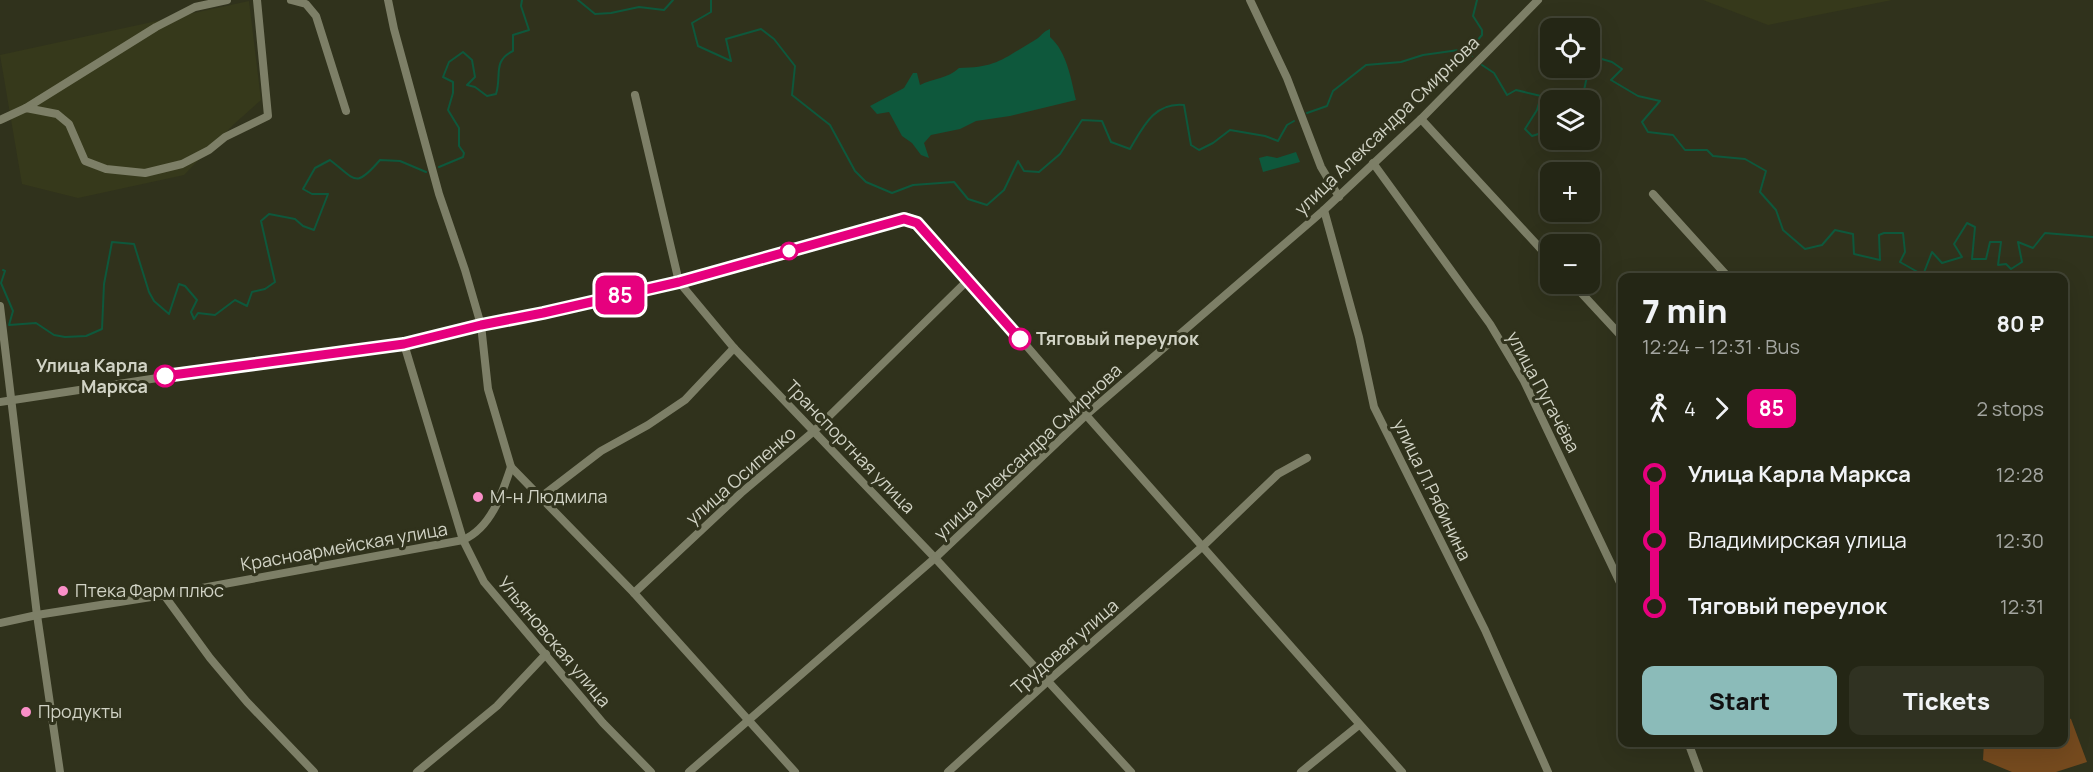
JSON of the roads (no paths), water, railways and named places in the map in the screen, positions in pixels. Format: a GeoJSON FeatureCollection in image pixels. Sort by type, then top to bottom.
{"type":"FeatureCollection","features":[{"type":"Feature","properties":{"kind":"street"},"geometry":{"type":"LineString","coordinates":[[0,120],[26,108],[156,27],[195,7],[227,0]]}},
{"type":"Feature","properties":{"kind":"street"},"geometry":{"type":"LineString","coordinates":[[26,108],[57,114],[69,124],[85,160],[106,169],[145,173],[182,164],[208,150],[225,137],[268,116],[257,0]]}},
{"type":"Feature","properties":{"kind":"street"},"geometry":{"type":"LineString","coordinates":[[291,0],[306,4],[316,16],[346,111]]}},
{"type":"Feature","properties":{"kind":"street"},"geometry":{"type":"LineString","coordinates":[[388,0],[439,194],[481,325],[488,389],[511,467],[634,593],[795,772]]}},
{"type":"Feature","properties":{"kind":"street"},"geometry":{"type":"LineString","coordinates":[[1250,0],[1287,78],[1321,167],[1339,197]]}},
{"type":"Feature","properties":{"kind":"street","name":"улица Александра Смирнова"},"geometry":{"type":"LineString","coordinates":[[689,772],[935,558],[1086,415],[1339,197],[1421,119],[1538,0]]}},
{"type":"Feature","properties":{"kind":"street","name":"Транспортная улица"},"geometry":{"type":"LineString","coordinates":[[635,96],[679,282],[734,348],[935,558],[1131,772]]}},
{"type":"Feature","properties":{"kind":"street"},"geometry":{"type":"LineString","coordinates":[[1421,119],[1540,248]]}},
{"type":"Feature","properties":{"kind":"street","name":"улица Пугачёва"},"geometry":{"type":"LineString","coordinates":[[1373,163],[1490,324],[1524,381],[1618,578]]}},
{"type":"Feature","properties":{"kind":"street"},"geometry":{"type":"LineString","coordinates":[[1653,194],[1724,273]]}},
{"type":"Feature","properties":{"kind":"street","name":"улица Л.Рябинина"},"geometry":{"type":"LineString","coordinates":[[1324,210],[1359,337],[1374,407],[1485,630],[1548,772]]}},
{"type":"Feature","properties":{"kind":"street"},"geometry":{"type":"LineString","coordinates":[[0,402],[404,344],[679,282],[904,219],[917,223],[969,279],[1086,415],[1402,772]]}},
{"type":"Feature","properties":{"kind":"street","name":"улица Осипенко"},"geometry":{"type":"LineString","coordinates":[[634,593],[741,493],[814,431],[969,279]]}},
{"type":"Feature","properties":{"kind":"street"},"geometry":{"type":"LineString","coordinates":[[1582,294],[1618,333]]}},
{"type":"Feature","properties":{"kind":"street"},"geometry":{"type":"LineString","coordinates":[[0,306],[37,615],[60,772]]}},
{"type":"Feature","properties":{"kind":"street","name":"Ульяновская улица"},"geometry":{"type":"LineString","coordinates":[[404,344],[464,540],[484,582],[603,723],[651,772]]}},
{"type":"Feature","properties":{"kind":"street"},"geometry":{"type":"LineString","coordinates":[[541,497],[601,451],[685,400],[734,348]]}},
{"type":"Feature","properties":{"kind":"street","name":"Трудовая улица"},"geometry":{"type":"LineString","coordinates":[[952,771],[1049,680],[1203,546],[1278,474],[1307,458]]}},
{"type":"Feature","properties":{"kind":"street","name":"Красноармейская улица"},"geometry":{"type":"LineString","coordinates":[[0,623],[464,540],[475,535],[492,512],[511,467]]}},
{"type":"Feature","properties":{"kind":"street"},"geometry":{"type":"LineString","coordinates":[[164,595],[210,658],[247,702],[314,772]]}},
{"type":"Feature","properties":{"kind":"street"},"geometry":{"type":"LineString","coordinates":[[417,772],[497,706],[546,654]]}},
{"type":"Feature","properties":{"kind":"street"},"geometry":{"type":"LineString","coordinates":[[1301,772],[1359,725]]}},
{"type":"Feature","properties":{"kind":"street"},"geometry":{"type":"LineString","coordinates":[[1690,747],[1700,772]]}},
{"type":"Feature","properties":{"kind":"waterway"},"geometry":{"type":"LineString","coordinates":[[439,167],[463,157],[464,153],[459,146],[459,128],[448,110],[453,93],[453,82],[443,77],[449,62],[463,52],[472,60],[475,77],[467,85],[475,87],[487,96],[496,94],[500,64],[502,59],[513,51],[513,35],[529,30],[521,6],[522,0]]}},
{"type":"Feature","properties":{"kind":"waterway"},"geometry":{"type":"LineString","coordinates":[[578,0],[595,14],[639,7],[664,10],[673,0]]}},
{"type":"Feature","properties":{"kind":"waterway"},"geometry":{"type":"LineString","coordinates":[[711,0],[711,12],[692,23],[698,46],[731,61],[726,39],[761,29],[774,39],[795,66],[792,95],[830,125],[855,171],[866,182],[892,193],[913,185],[954,182],[968,199],[987,205],[1004,190],[1018,161],[1024,171],[1039,172],[1060,154],[1082,120],[1102,121],[1111,142],[1130,149],[1145,125],[1157,112],[1174,105],[1184,105],[1191,145],[1199,150],[1230,130],[1265,136],[1278,141],[1287,125],[1294,121]]}},
{"type":"Feature","properties":{"kind":"waterway"},"geometry":{"type":"LineString","coordinates":[[1307,113],[1327,106],[1333,91],[1366,65],[1401,62],[1423,55],[1466,49],[1482,35],[1482,30],[1473,16],[1477,0]]}},
{"type":"Feature","properties":{"kind":"waterway"},"geometry":{"type":"LineString","coordinates":[[1466,49],[1472,56]]}},
{"type":"Feature","properties":{"kind":"waterway"},"geometry":{"type":"LineString","coordinates":[[1584,90],[1595,57],[1612,62],[1622,69],[1611,80],[1638,96],[1660,101],[1642,122],[1648,132],[1673,135],[1685,150],[1707,150],[1713,156],[1745,159],[1766,171],[1760,192],[1776,210],[1783,230],[1805,249],[1822,245],[1835,230],[1853,234],[1854,254],[1880,260],[1879,235],[1903,233],[1905,252],[1900,262],[1919,273]]}},
{"type":"Feature","properties":{"kind":"waterway"},"geometry":{"type":"LineString","coordinates":[[1482,65],[1494,73],[1507,95],[1516,90],[1540,96]]}},
{"type":"Feature","properties":{"kind":"waterway"},"geometry":{"type":"LineString","coordinates":[[1540,100],[1537,110],[1525,129],[1532,136],[1540,133]]}},
{"type":"Feature","properties":{"kind":"waterway"},"geometry":{"type":"LineString","coordinates":[[3,270],[5,271],[1,283],[13,311],[9,325],[36,323],[54,335],[86,336],[102,329],[104,284],[112,242],[134,244],[149,292],[154,301],[169,314],[179,284],[185,286],[197,300],[191,312],[194,319],[198,313],[215,315],[235,300],[247,306],[252,292],[265,289],[275,282],[261,221],[269,214],[295,219],[303,226],[314,230],[328,194],[312,194],[303,189],[315,168],[330,160],[351,176],[360,178],[380,160],[400,161],[426,172]]}},
{"type":"Feature","properties":{"kind":"waterway"},"geometry":{"type":"LineString","coordinates":[[1924,273],[1932,252],[1942,263],[1962,257],[1954,244],[1967,223],[1975,227],[1972,259],[1986,259],[1990,242],[2001,242],[1998,265],[2006,264],[2011,269],[2022,262],[2018,242],[2033,248],[2045,233],[2093,237]]}},
{"type":"Feature","properties":{"kind":"place","name":"Тяговый переулок"},"geometry":{"type":"Point","coordinates":[1020,339]}},
{"type":"Feature","properties":{"kind":"place","name":"Улица Карла Маркса"},"geometry":{"type":"Point","coordinates":[165,376]}},
{"type":"Feature","properties":{"kind":"place","name":"М-н Людмила"},"geometry":{"type":"Point","coordinates":[478,497]}},
{"type":"Feature","properties":{"kind":"place","name":"Птека Фарм плюс"},"geometry":{"type":"Point","coordinates":[63,591]}},
{"type":"Feature","properties":{"kind":"place","name":"Продукты"},"geometry":{"type":"Point","coordinates":[26,712]}}]}
